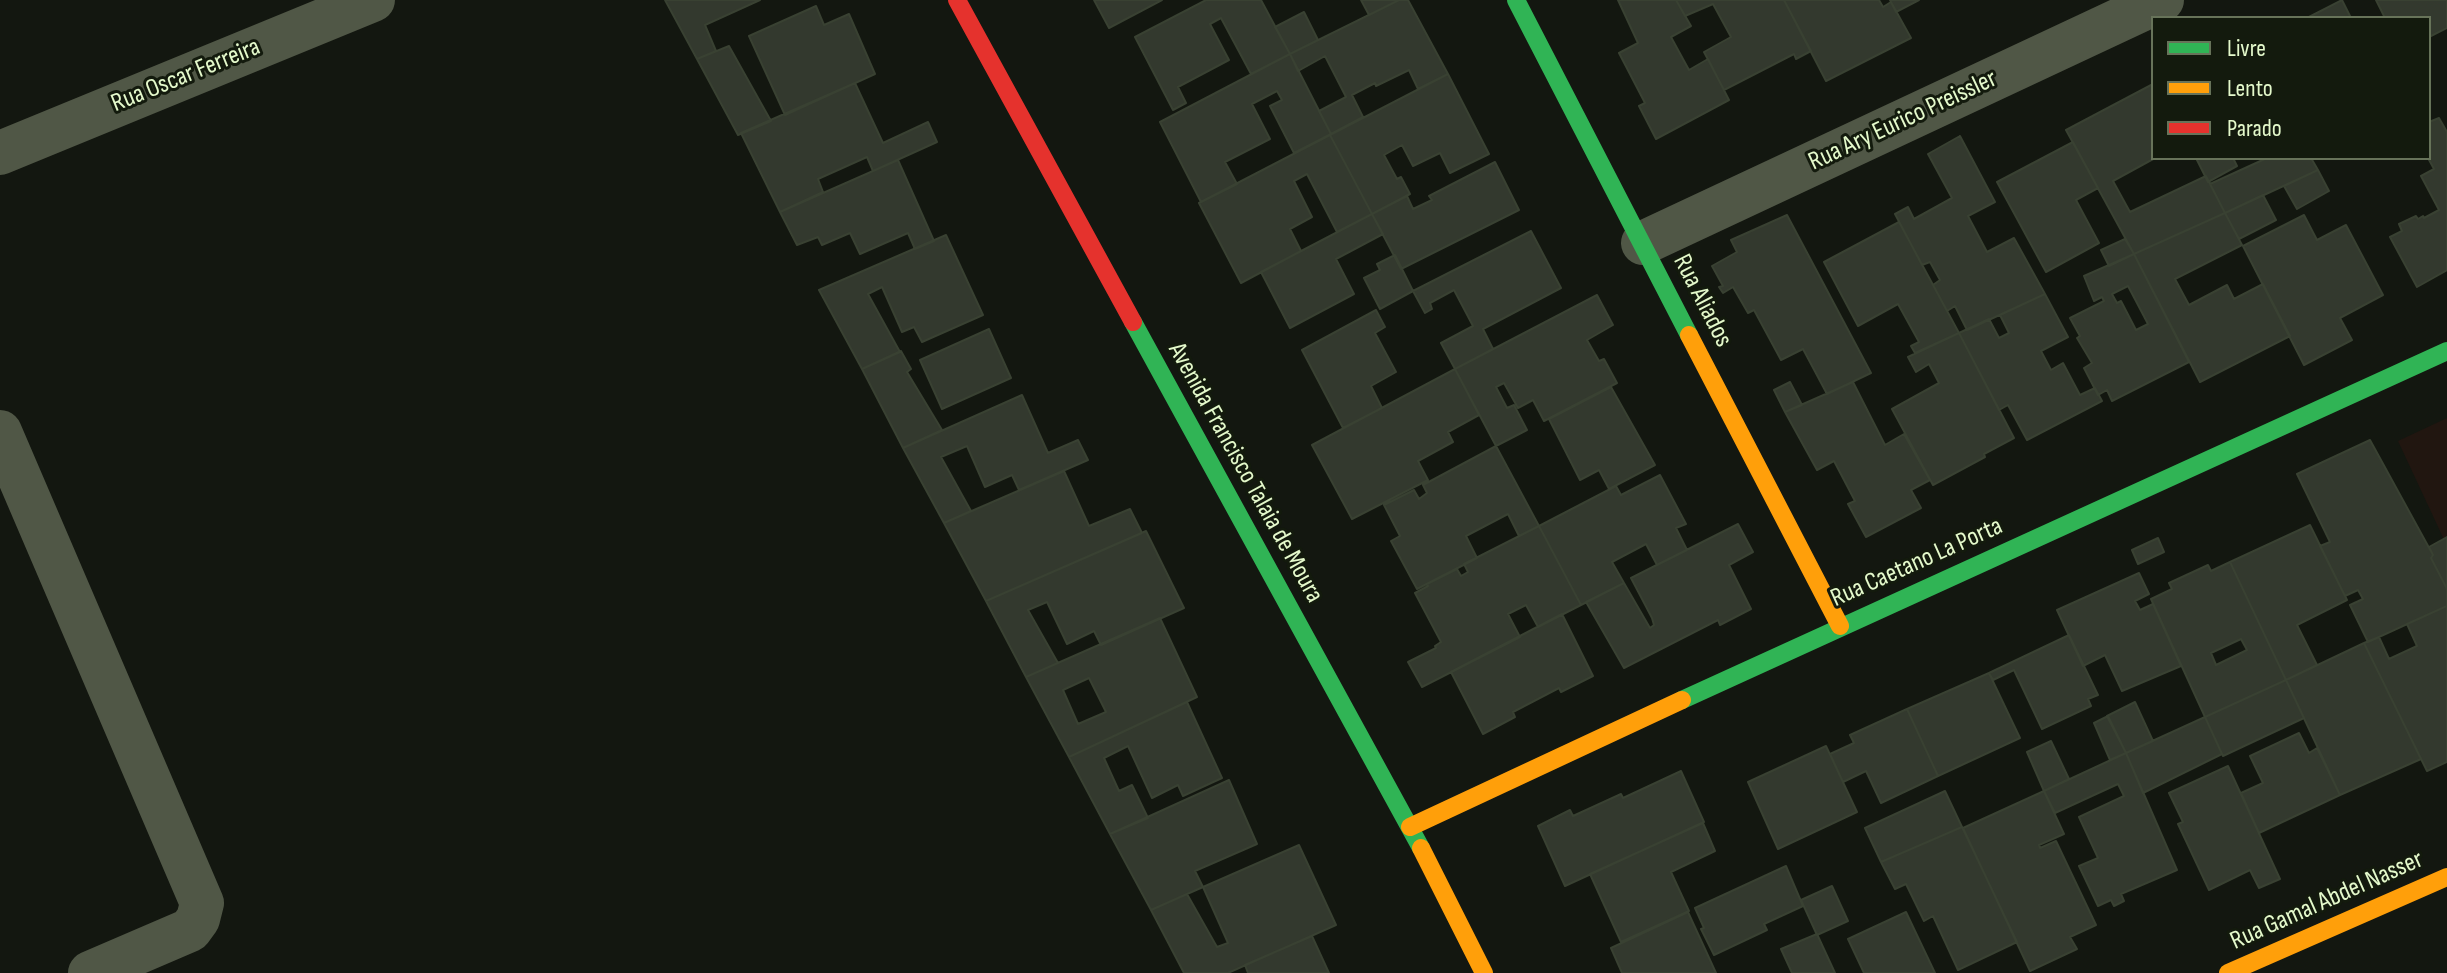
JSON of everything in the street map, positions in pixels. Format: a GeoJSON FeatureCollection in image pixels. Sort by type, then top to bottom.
{"type":"FeatureCollection","features":[{"type":"Feature","properties":{"kind":"street","name":"Rua Oscar Ferreira"},"geometry":{"type":"LineString","coordinates":[[0,153],[373,0]]}},
{"type":"Feature","properties":{"kind":"street","name":"Avenida Francisco Talaia de Moura"},"geometry":{"type":"LineString","coordinates":[[957,0],[1410,827],[1484,973]]}},
{"type":"Feature","properties":{"kind":"street","name":"Rua Aliados"},"geometry":{"type":"LineString","coordinates":[[1516,0],[1840,626]]}},
{"type":"Feature","properties":{"kind":"street","name":"Rua Ary Eurico Preissler"},"geometry":{"type":"LineString","coordinates":[[1643,243],[2162,0]]}},
{"type":"Feature","properties":{"kind":"street","name":"Rua Caetano La Porta"},"geometry":{"type":"LineString","coordinates":[[1410,827],[1840,626],[2447,351]]}},
{"type":"Feature","properties":{"kind":"street"},"geometry":{"type":"LineString","coordinates":[[0,432],[202,903],[198,919],[190,930],[90,973]]}},
{"type":"Feature","properties":{"kind":"street","name":"Rua Gamal Abdel Nasser"},"geometry":{"type":"LineString","coordinates":[[2228,973],[2447,877]]}},
{"type":"Feature","properties":{"kind":"shaded area"},"geometry":{"type":"Polygon","coordinates":[[[2447,418],[2447,546],[2398,441],[2447,418]]]}},
{"type":"Feature","properties":{"kind":"building"},"geometry":{"type":"Polygon","coordinates":[[[665,0],[760,0],[705,25],[716,51],[697,59],[665,0]]]}},
{"type":"Feature","properties":{"kind":"building"},"geometry":{"type":"Polygon","coordinates":[[[1094,0],[1162,0],[1109,28],[1094,0]]]}},
{"type":"Feature","properties":{"kind":"building"},"geometry":{"type":"Polygon","coordinates":[[[1206,0],[1261,0],[1290,54],[1251,74],[1221,18],[1210,24],[1229,60],[1178,87],[1186,103],[1173,110],[1135,37],[1206,0]]]}},
{"type":"Feature","properties":{"kind":"building"},"geometry":{"type":"Polygon","coordinates":[[[1361,0],[1399,0],[1369,15],[1361,0]]]}},
{"type":"Feature","properties":{"kind":"building"},"geometry":{"type":"Polygon","coordinates":[[[1399,0],[1408,0],[1448,74],[1418,89],[1409,70],[1376,86],[1375,83],[1352,95],[1363,117],[1331,134],[1319,111],[1346,97],[1325,56],[1298,71],[1290,54],[1399,0]]]}},
{"type":"Feature","properties":{"kind":"building"},"geometry":{"type":"Polygon","coordinates":[[[1618,0],[1676,0],[1691,26],[1671,37],[1689,70],[1708,59],[1729,100],[1656,139],[1639,106],[1645,103],[1619,53],[1638,43],[1618,0]]]}},
{"type":"Feature","properties":{"kind":"building"},"geometry":{"type":"Polygon","coordinates":[[[1676,0],[1784,0],[1811,51],[1796,59],[1794,54],[1724,90],[1704,52],[1731,37],[1713,4],[1685,16],[1676,0]]]}},
{"type":"Feature","properties":{"kind":"building"},"geometry":{"type":"Polygon","coordinates":[[[1784,0],[1879,0],[1883,7],[1891,2],[1911,38],[1826,81],[1784,0]]]}},
{"type":"Feature","properties":{"kind":"building"},"geometry":{"type":"Polygon","coordinates":[[[1890,0],[1919,0],[1896,12],[1890,0]]]}},
{"type":"Feature","properties":{"kind":"building"},"geometry":{"type":"Polygon","coordinates":[[[2342,0],[2350,16],[2311,16],[2342,0]]]}},
{"type":"Feature","properties":{"kind":"building"},"geometry":{"type":"Polygon","coordinates":[[[2376,0],[2447,0],[2447,28],[2431,36],[2431,16],[2384,16],[2376,0]]]}},
{"type":"Feature","properties":{"kind":"building"},"geometry":{"type":"Polygon","coordinates":[[[816,6],[824,25],[849,14],[875,74],[785,115],[749,36],[816,6]]]}},
{"type":"Feature","properties":{"kind":"building"},"geometry":{"type":"Polygon","coordinates":[[[1304,12],[1318,40],[1290,54],[1275,27],[1304,12]]]}},
{"type":"Feature","properties":{"kind":"building"},"geometry":{"type":"Polygon","coordinates":[[[729,46],[771,121],[738,135],[697,59],[729,46]]]}},
{"type":"Feature","properties":{"kind":"building"},"geometry":{"type":"Polygon","coordinates":[[[1290,54],[1331,134],[1294,153],[1270,106],[1282,100],[1277,91],[1252,104],[1270,139],[1225,162],[1237,184],[1201,202],[1160,122],[1290,54]]]}},
{"type":"Feature","properties":{"kind":"building"},"geometry":{"type":"Polygon","coordinates":[[[1448,74],[1489,154],[1450,173],[1440,153],[1413,166],[1402,145],[1384,155],[1397,179],[1401,177],[1410,194],[1372,214],[1330,135],[1448,74]]]}},
{"type":"Feature","properties":{"kind":"building"},"geometry":{"type":"Polygon","coordinates":[[[855,83],[883,143],[928,122],[937,142],[873,171],[867,157],[818,179],[823,192],[780,212],[741,133],[855,83]]]}},
{"type":"Feature","properties":{"kind":"building"},"geometry":{"type":"Polygon","coordinates":[[[2151,85],[2151,160],[2113,181],[2130,212],[2206,176],[2225,213],[2134,254],[2066,130],[2151,85]]]}},
{"type":"Feature","properties":{"kind":"building"},"geometry":{"type":"Polygon","coordinates":[[[2439,118],[2447,132],[2447,270],[2417,287],[2390,237],[2402,231],[2399,224],[2416,216],[2418,219],[2424,218],[2439,210],[2421,176],[2434,169],[2429,160],[2431,121],[2439,118]]]}},
{"type":"Feature","properties":{"kind":"building"},"geometry":{"type":"Polygon","coordinates":[[[1330,135],[1372,214],[1337,232],[1307,174],[1294,181],[1312,217],[1290,229],[1301,251],[1241,283],[1199,203],[1330,135]]]}},
{"type":"Feature","properties":{"kind":"building"},"geometry":{"type":"Polygon","coordinates":[[[1960,136],[1995,202],[1968,216],[1987,252],[2014,238],[2045,294],[1967,330],[1955,306],[1947,311],[1933,285],[1940,280],[1930,262],[1922,265],[1895,214],[1908,207],[1914,219],[1952,198],[1928,154],[1960,136]]]}},
{"type":"Feature","properties":{"kind":"building"},"geometry":{"type":"Polygon","coordinates":[[[2073,142],[2098,188],[2076,200],[2099,243],[2046,272],[1997,182],[2073,142]]]}},
{"type":"Feature","properties":{"kind":"building"},"geometry":{"type":"Polygon","coordinates":[[[898,160],[934,241],[915,249],[908,233],[860,254],[850,233],[822,245],[818,237],[797,245],[780,212],[898,160]]]}},
{"type":"Feature","properties":{"kind":"building"},"geometry":{"type":"Polygon","coordinates":[[[2197,160],[2234,160],[2237,166],[2208,182],[2197,160]]]}},
{"type":"Feature","properties":{"kind":"building"},"geometry":{"type":"Polygon","coordinates":[[[2263,160],[2312,160],[2318,170],[2225,213],[2210,184],[2263,160]]]}},
{"type":"Feature","properties":{"kind":"building"},"geometry":{"type":"Polygon","coordinates":[[[1495,162],[1519,210],[1401,269],[1372,214],[1407,196],[1413,209],[1432,200],[1429,196],[1495,162]]]}},
{"type":"Feature","properties":{"kind":"building"},"geometry":{"type":"Polygon","coordinates":[[[2318,170],[2329,191],[2297,209],[2284,186],[2318,170]]]}},
{"type":"Feature","properties":{"kind":"building"},"geometry":{"type":"Polygon","coordinates":[[[2263,195],[2276,220],[2239,239],[2225,213],[2263,195]]]}},
{"type":"Feature","properties":{"kind":"building"},"geometry":{"type":"Polygon","coordinates":[[[2225,213],[2242,245],[2175,279],[2189,305],[2227,285],[2234,299],[2263,284],[2290,336],[2200,382],[2134,254],[2225,213]]]}},
{"type":"Feature","properties":{"kind":"building"},"geometry":{"type":"Polygon","coordinates":[[[1372,214],[1383,234],[1336,259],[1354,294],[1290,328],[1261,272],[1372,214]]]}},
{"type":"Feature","properties":{"kind":"building"},"geometry":{"type":"Polygon","coordinates":[[[1787,215],[1871,373],[1827,394],[1803,349],[1781,360],[1754,310],[1748,313],[1733,287],[1723,293],[1719,287],[1723,286],[1712,266],[1737,252],[1731,240],[1787,215]]]}},
{"type":"Feature","properties":{"kind":"building"},"geometry":{"type":"Polygon","coordinates":[[[2304,215],[2317,240],[2346,225],[2383,295],[2340,318],[2352,340],[2304,365],[2243,246],[2304,215]]]}},
{"type":"Feature","properties":{"kind":"building"},"geometry":{"type":"Polygon","coordinates":[[[1899,222],[1959,333],[1915,353],[1911,346],[1919,342],[1898,304],[1858,326],[1824,262],[1899,222]]]}},
{"type":"Feature","properties":{"kind":"building"},"geometry":{"type":"Polygon","coordinates":[[[1531,231],[1561,288],[1483,329],[1493,349],[1455,369],[1441,343],[1473,326],[1454,290],[1430,303],[1432,309],[1425,313],[1413,291],[1531,231]]]}},
{"type":"Feature","properties":{"kind":"building"},"geometry":{"type":"Polygon","coordinates":[[[946,235],[983,315],[922,342],[914,327],[902,332],[882,287],[868,294],[900,352],[862,369],[819,290],[946,235]]]}},
{"type":"Feature","properties":{"kind":"building"},"geometry":{"type":"Polygon","coordinates":[[[2125,239],[2134,254],[2109,266],[2101,250],[2125,239]]]}},
{"type":"Feature","properties":{"kind":"building"},"geometry":{"type":"Polygon","coordinates":[[[2134,254],[2189,362],[2112,401],[2107,390],[2098,395],[2084,368],[2092,363],[2077,338],[2080,336],[2070,318],[2104,301],[2102,297],[2094,301],[2084,276],[2134,254]]]}},
{"type":"Feature","properties":{"kind":"building"},"geometry":{"type":"Polygon","coordinates":[[[1395,255],[1413,291],[1380,309],[1364,278],[1380,270],[1377,264],[1395,255]]]}},
{"type":"Feature","properties":{"kind":"building"},"geometry":{"type":"Polygon","coordinates":[[[2128,286],[2148,324],[2136,330],[2121,301],[2117,303],[2112,294],[2128,286]]]}},
{"type":"Feature","properties":{"kind":"building"},"geometry":{"type":"Polygon","coordinates":[[[2045,294],[2068,337],[2041,351],[2051,370],[2063,363],[2080,395],[2095,388],[2102,401],[2027,440],[2008,405],[1999,410],[1959,333],[1989,319],[1999,338],[2009,333],[2000,315],[2045,294]]]}},
{"type":"Feature","properties":{"kind":"building"},"geometry":{"type":"Polygon","coordinates":[[[1597,295],[1613,325],[1587,340],[1599,361],[1604,359],[1617,383],[1544,421],[1533,400],[1518,408],[1504,383],[1496,387],[1507,408],[1514,405],[1527,430],[1496,446],[1455,369],[1597,295]]]}},
{"type":"Feature","properties":{"kind":"building"},"geometry":{"type":"Polygon","coordinates":[[[1376,310],[1385,327],[1375,333],[1396,372],[1371,386],[1382,408],[1343,428],[1302,350],[1376,310]]]}},
{"type":"Feature","properties":{"kind":"building"},"geometry":{"type":"Polygon","coordinates":[[[989,329],[1011,378],[942,409],[920,360],[989,329]]]}},
{"type":"Feature","properties":{"kind":"building"},"geometry":{"type":"Polygon","coordinates":[[[1959,333],[2014,438],[1933,485],[1892,409],[1939,383],[1929,364],[1916,372],[1908,357],[1959,333]]]}},
{"type":"Feature","properties":{"kind":"building"},"geometry":{"type":"Polygon","coordinates":[[[901,351],[911,369],[907,372],[942,430],[903,448],[862,369],[901,351]]]}},
{"type":"Feature","properties":{"kind":"building"},"geometry":{"type":"Polygon","coordinates":[[[1455,369],[1479,415],[1448,432],[1453,442],[1418,461],[1428,480],[1352,519],[1312,445],[1455,369]]]}},
{"type":"Feature","properties":{"kind":"building"},"geometry":{"type":"Polygon","coordinates":[[[1790,382],[1802,405],[1785,412],[1774,390],[1790,382]]]}},
{"type":"Feature","properties":{"kind":"building"},"geometry":{"type":"Polygon","coordinates":[[[1853,382],[1885,445],[1904,434],[1930,480],[1911,490],[1921,508],[1866,537],[1848,504],[1855,501],[1834,461],[1817,470],[1785,412],[1853,382]]]}},
{"type":"Feature","properties":{"kind":"building"},"geometry":{"type":"Polygon","coordinates":[[[1611,387],[1655,465],[1609,489],[1599,470],[1580,480],[1549,419],[1611,387]]]}},
{"type":"Feature","properties":{"kind":"building"},"geometry":{"type":"Polygon","coordinates":[[[1022,395],[1048,453],[1078,440],[1088,460],[1019,490],[1012,475],[985,487],[967,446],[941,457],[971,511],[944,523],[903,448],[1022,395]]]}},
{"type":"Feature","properties":{"kind":"building"},"geometry":{"type":"Polygon","coordinates":[[[2370,440],[2433,555],[2431,558],[2447,589],[2447,606],[2368,642],[2350,605],[2363,599],[2358,590],[2345,596],[2320,546],[2330,542],[2297,474],[2370,440]]]}},
{"type":"Feature","properties":{"kind":"building"},"geometry":{"type":"Polygon","coordinates":[[[1496,446],[1539,526],[1519,536],[1508,514],[1466,536],[1477,558],[1417,589],[1391,541],[1400,536],[1384,505],[1414,490],[1419,499],[1427,493],[1423,485],[1496,446]]]}},
{"type":"Feature","properties":{"kind":"building"},"geometry":{"type":"Polygon","coordinates":[[[1064,471],[1089,526],[1130,509],[1142,533],[986,601],[944,523],[1064,471]]]}},
{"type":"Feature","properties":{"kind":"building"},"geometry":{"type":"Polygon","coordinates":[[[1660,475],[1686,524],[1676,528],[1687,550],[1657,565],[1646,544],[1612,562],[1624,583],[1581,605],[1539,526],[1616,486],[1621,495],[1660,475]]]}},
{"type":"Feature","properties":{"kind":"building"},"geometry":{"type":"Polygon","coordinates":[[[1738,524],[1753,552],[1729,565],[1751,609],[1720,625],[1718,620],[1624,668],[1586,602],[1624,583],[1650,628],[1654,625],[1652,618],[1631,578],[1738,524]]]}},
{"type":"Feature","properties":{"kind":"building"},"geometry":{"type":"Polygon","coordinates":[[[2310,525],[2347,600],[2297,625],[2317,665],[2286,680],[2230,562],[2310,525]]]}},
{"type":"Feature","properties":{"kind":"building"},"geometry":{"type":"Polygon","coordinates":[[[1539,526],[1581,605],[1538,627],[1526,605],[1508,614],[1520,637],[1422,687],[1408,662],[1436,648],[1441,642],[1415,593],[1457,569],[1461,576],[1468,572],[1464,564],[1539,526]]]}},
{"type":"Feature","properties":{"kind":"building"},"geometry":{"type":"Polygon","coordinates":[[[1146,531],[1184,608],[1101,645],[1094,631],[1067,644],[1047,602],[1028,610],[1058,663],[1026,677],[986,601],[1146,531]]]}},
{"type":"Feature","properties":{"kind":"building"},"geometry":{"type":"Polygon","coordinates":[[[2447,537],[2447,589],[2431,558],[2433,555],[2429,547],[2447,537]]]}},
{"type":"Feature","properties":{"kind":"building"},"geometry":{"type":"Polygon","coordinates":[[[2158,538],[2164,552],[2138,564],[2132,550],[2158,538]]]}},
{"type":"Feature","properties":{"kind":"building"},"geometry":{"type":"Polygon","coordinates":[[[2230,562],[2286,680],[2205,717],[2151,599],[2172,589],[2169,583],[2208,565],[2211,571],[2230,562]],[[2241,639],[2211,653],[2216,665],[2247,650],[2241,639]]]}},
{"type":"Feature","properties":{"kind":"building"},"geometry":{"type":"Polygon","coordinates":[[[2139,573],[2149,594],[2135,601],[2140,610],[2153,604],[2181,666],[2122,691],[2105,655],[2083,666],[2057,610],[2139,573]]]}},
{"type":"Feature","properties":{"kind":"building"},"geometry":{"type":"Polygon","coordinates":[[[2447,606],[2447,762],[2427,771],[2364,643],[2379,637],[2389,659],[2417,646],[2407,624],[2447,606]]]}},
{"type":"Feature","properties":{"kind":"building"},"geometry":{"type":"Polygon","coordinates":[[[1562,614],[1593,676],[1561,692],[1559,688],[1513,712],[1515,717],[1483,734],[1451,672],[1562,614]]]}},
{"type":"Feature","properties":{"kind":"building"},"geometry":{"type":"Polygon","coordinates":[[[1160,618],[1197,697],[1069,757],[1026,677],[1160,618]],[[1089,678],[1063,690],[1078,724],[1106,712],[1089,678]]]}},
{"type":"Feature","properties":{"kind":"building"},"geometry":{"type":"Polygon","coordinates":[[[2069,635],[2098,695],[2088,699],[2091,706],[2042,729],[2014,670],[1993,680],[1989,673],[2069,635]]]}},
{"type":"Feature","properties":{"kind":"building"},"geometry":{"type":"Polygon","coordinates":[[[2364,643],[2421,759],[2340,795],[2286,680],[2364,643]]]}},
{"type":"Feature","properties":{"kind":"building"},"geometry":{"type":"Polygon","coordinates":[[[1989,673],[2020,738],[1938,776],[1907,709],[1989,673]]]}},
{"type":"Feature","properties":{"kind":"building"},"geometry":{"type":"Polygon","coordinates":[[[2286,680],[2304,718],[2223,756],[2205,717],[2286,680]]]}},
{"type":"Feature","properties":{"kind":"building"},"geometry":{"type":"Polygon","coordinates":[[[1187,702],[1222,778],[1183,796],[1178,785],[1152,798],[1128,746],[1104,758],[1119,791],[1132,785],[1148,818],[1110,834],[1069,757],[1187,702]]]}},
{"type":"Feature","properties":{"kind":"building"},"geometry":{"type":"Polygon","coordinates":[[[2135,702],[2153,741],[2126,753],[2107,716],[2135,702]]]}},
{"type":"Feature","properties":{"kind":"building"},"geometry":{"type":"Polygon","coordinates":[[[1907,709],[1938,776],[1881,803],[1866,771],[1843,782],[1830,754],[1854,743],[1850,735],[1907,709]]]}},
{"type":"Feature","properties":{"kind":"building"},"geometry":{"type":"Polygon","coordinates":[[[2108,716],[2126,753],[2110,760],[2094,723],[2108,716]]]}},
{"type":"Feature","properties":{"kind":"building"},"geometry":{"type":"Polygon","coordinates":[[[2205,717],[2222,754],[2143,793],[2126,753],[2205,717]]]}},
{"type":"Feature","properties":{"kind":"building"},"geometry":{"type":"Polygon","coordinates":[[[2299,733],[2309,753],[2317,748],[2340,795],[2259,833],[2241,793],[2263,783],[2250,756],[2299,733]]]}},
{"type":"Feature","properties":{"kind":"building"},"geometry":{"type":"Polygon","coordinates":[[[2051,741],[2069,779],[2044,791],[2027,752],[2051,741]]]}},
{"type":"Feature","properties":{"kind":"building"},"geometry":{"type":"Polygon","coordinates":[[[1826,746],[1857,812],[1778,849],[1748,782],[1826,746]]]}},
{"type":"Feature","properties":{"kind":"building"},"geometry":{"type":"Polygon","coordinates":[[[2126,753],[2177,870],[2121,894],[2124,901],[2114,906],[2111,900],[2098,906],[2079,866],[2098,858],[2079,817],[2124,796],[2118,784],[2055,813],[2044,791],[2126,753]]]}},
{"type":"Feature","properties":{"kind":"building"},"geometry":{"type":"Polygon","coordinates":[[[2228,766],[2280,879],[2259,888],[2250,870],[2209,890],[2178,824],[2183,822],[2169,793],[2228,766]]]}},
{"type":"Feature","properties":{"kind":"building"},"geometry":{"type":"Polygon","coordinates":[[[1681,771],[1704,822],[1565,886],[1538,826],[1570,810],[1573,816],[1621,794],[1623,798],[1681,771]]]}},
{"type":"Feature","properties":{"kind":"building"},"geometry":{"type":"Polygon","coordinates":[[[1229,780],[1257,844],[1195,871],[1203,887],[1151,910],[1110,834],[1229,780]]]}},
{"type":"Feature","properties":{"kind":"building"},"geometry":{"type":"Polygon","coordinates":[[[1945,791],[1962,827],[1881,862],[1865,828],[1945,791]]]}},
{"type":"Feature","properties":{"kind":"building"},"geometry":{"type":"Polygon","coordinates":[[[2044,791],[2064,834],[2039,845],[2040,848],[2056,841],[2096,925],[2070,937],[2077,949],[2030,971],[1963,828],[2044,791]]]}},
{"type":"Feature","properties":{"kind":"building"},"geometry":{"type":"Polygon","coordinates":[[[1703,823],[1715,851],[1671,872],[1689,911],[1621,942],[1590,874],[1703,823]]]}},
{"type":"Feature","properties":{"kind":"building"},"geometry":{"type":"Polygon","coordinates":[[[1962,827],[2017,942],[1958,970],[1933,916],[1924,921],[1906,884],[1895,889],[1881,862],[1962,827]]]}},
{"type":"Feature","properties":{"kind":"building"},"geometry":{"type":"Polygon","coordinates":[[[1299,845],[1336,925],[1228,973],[1184,973],[1151,910],[1187,894],[1217,947],[1228,943],[1203,887],[1299,845]]]}},
{"type":"Feature","properties":{"kind":"building"},"geometry":{"type":"Polygon","coordinates":[[[1786,866],[1803,906],[1764,924],[1767,930],[1714,955],[1695,908],[1786,866]]]}},
{"type":"Feature","properties":{"kind":"building"},"geometry":{"type":"Polygon","coordinates":[[[1832,886],[1848,921],[1817,935],[1801,900],[1832,886]]]}},
{"type":"Feature","properties":{"kind":"building"},"geometry":{"type":"Polygon","coordinates":[[[1688,912],[1716,973],[1622,973],[1611,948],[1688,912]]]}},
{"type":"Feature","properties":{"kind":"building"},"geometry":{"type":"Polygon","coordinates":[[[1906,912],[1935,973],[1864,973],[1848,939],[1906,912]]]}},
{"type":"Feature","properties":{"kind":"building"},"geometry":{"type":"Polygon","coordinates":[[[1817,934],[1835,973],[1792,973],[1781,949],[1817,934]]]}},
{"type":"Feature","properties":{"kind":"building"},"geometry":{"type":"Polygon","coordinates":[[[1312,936],[1329,973],[1248,973],[1245,965],[1312,936]]]}},
{"type":"Feature","properties":{"kind":"traffic: fast"},"geometry":{"type":"LineString","coordinates":[[1516,0],[1689,335]]}},
{"type":"Feature","properties":{"kind":"traffic: fast"},"geometry":{"type":"LineString","coordinates":[[1133,322],[1421,848]]}},
{"type":"Feature","properties":{"kind":"traffic: fast"},"geometry":{"type":"LineString","coordinates":[[1682,700],[2447,351]]}},
{"type":"Feature","properties":{"kind":"traffic: slow"},"geometry":{"type":"LineString","coordinates":[[1689,335],[1840,626]]}},
{"type":"Feature","properties":{"kind":"traffic: slow"},"geometry":{"type":"LineString","coordinates":[[1410,827],[1682,700]]}},
{"type":"Feature","properties":{"kind":"traffic: slow"},"geometry":{"type":"LineString","coordinates":[[1421,848],[1484,973]]}},
{"type":"Feature","properties":{"kind":"traffic: slow"},"geometry":{"type":"LineString","coordinates":[[2228,973],[2447,877]]}},
{"type":"Feature","properties":{"kind":"traffic: jam"},"geometry":{"type":"LineString","coordinates":[[957,0],[1133,322]]}}]}
